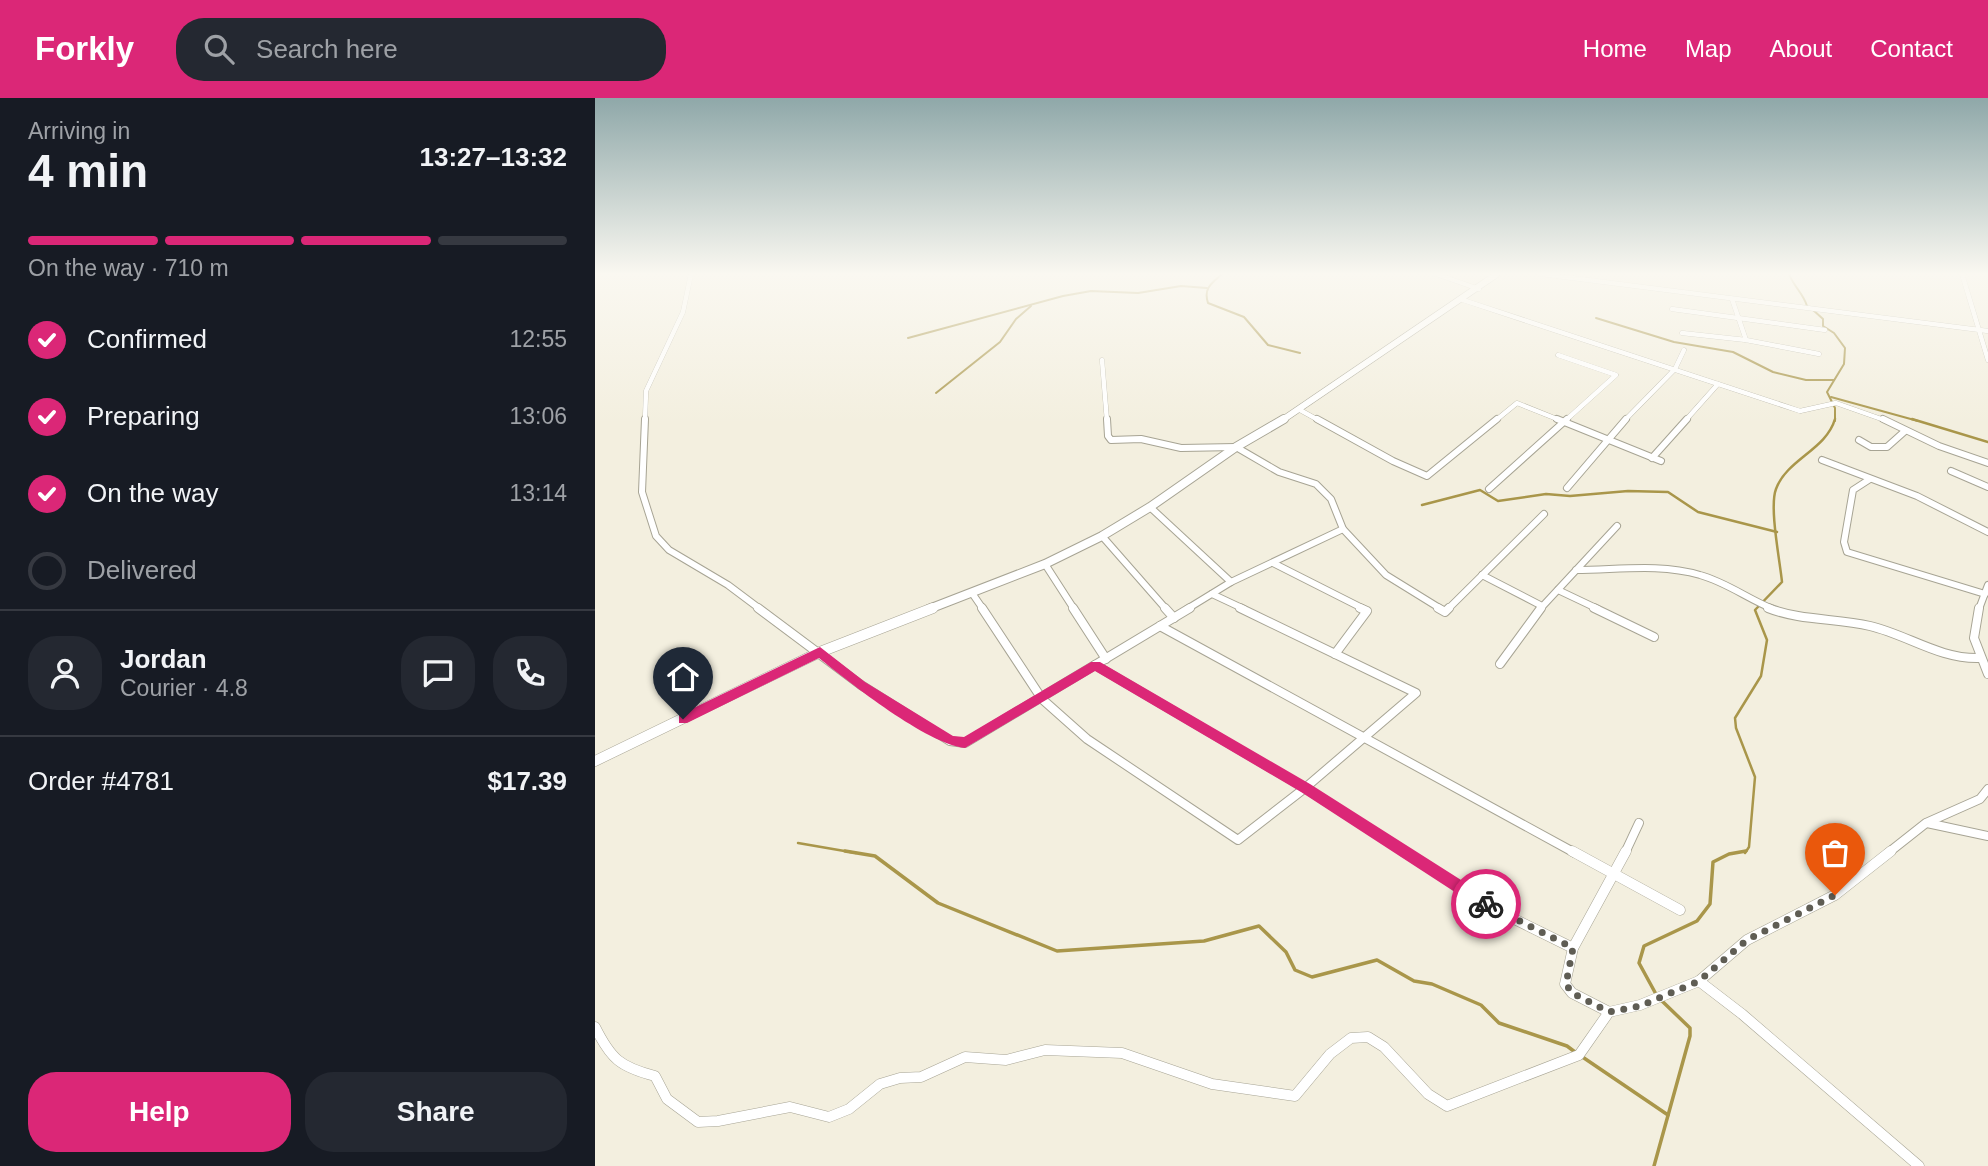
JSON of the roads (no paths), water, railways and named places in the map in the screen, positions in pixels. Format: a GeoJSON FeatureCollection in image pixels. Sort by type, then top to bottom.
{"type":"FeatureCollection","features":[{"type":"Feature","properties":{"kind":"street"},"geometry":{"type":"LineString","coordinates":[[677,324],[646,391],[642,492],[656,536],[669,550],[727,585],[766,617],[820,652],[861,685],[950,741],[965,743],[1042,699],[1231,582],[1343,529]]}},
{"type":"Feature","properties":{"kind":"street"},"geometry":{"type":"LineString","coordinates":[[595,761],[820,652],[1045,564],[1102,536],[1150,507],[1236,447],[1300,410],[1428,324]]}},
{"type":"Feature","properties":{"kind":"street"},"geometry":{"type":"LineString","coordinates":[[1536,324],[1800,411],[1826,402],[1841,404],[1988,463]]}},
{"type":"Feature","properties":{"kind":"street"},"geometry":{"type":"LineString","coordinates":[[1741,324],[1747,340]]}},
{"type":"Feature","properties":{"kind":"street"},"geometry":{"type":"LineString","coordinates":[[1781,324],[1825,330]]}},
{"type":"Feature","properties":{"kind":"street"},"geometry":{"type":"LineString","coordinates":[[1934,324],[1988,331]]}},
{"type":"Feature","properties":{"kind":"street"},"geometry":{"type":"LineString","coordinates":[[1975,324],[1988,360]]}},
{"type":"Feature","properties":{"kind":"street"},"geometry":{"type":"LineString","coordinates":[[1682,333],[1747,340],[1819,354]]}},
{"type":"Feature","properties":{"kind":"street"},"geometry":{"type":"LineString","coordinates":[[1567,488],[1607,439],[1675,369],[1684,350]]}},
{"type":"Feature","properties":{"kind":"street"},"geometry":{"type":"LineString","coordinates":[[1489,489],[1616,375],[1558,355]]}},
{"type":"Feature","properties":{"kind":"street"},"geometry":{"type":"LineString","coordinates":[[1102,360],[1108,436],[1111,440],[1141,439],[1181,448],[1236,447],[1279,472],[1316,484],[1331,499],[1343,529],[1386,575],[1445,612],[1544,514]]}},
{"type":"Feature","properties":{"kind":"street"},"geometry":{"type":"LineString","coordinates":[[1652,458],[1718,384]]}},
{"type":"Feature","properties":{"kind":"street"},"geometry":{"type":"LineString","coordinates":[[1300,410],[1393,461],[1427,476],[1517,403],[1661,461]]}},
{"type":"Feature","properties":{"kind":"street"},"geometry":{"type":"LineString","coordinates":[[1859,440],[1871,447],[1887,447],[1905,431]]}},
{"type":"Feature","properties":{"kind":"street"},"geometry":{"type":"LineString","coordinates":[[1822,460],[1917,496],[1988,532]]}},
{"type":"Feature","properties":{"kind":"street"},"geometry":{"type":"LineString","coordinates":[[1951,471],[1988,487]]}},
{"type":"Feature","properties":{"kind":"street"},"geometry":{"type":"LineString","coordinates":[[1870,479],[1853,490],[1844,542],[1847,552],[1985,594]]}},
{"type":"Feature","properties":{"kind":"street"},"geometry":{"type":"LineString","coordinates":[[1150,507],[1231,582]]}},
{"type":"Feature","properties":{"kind":"street"},"geometry":{"type":"LineString","coordinates":[[1500,664],[1542,606],[1617,526]]}},
{"type":"Feature","properties":{"kind":"street"},"geometry":{"type":"LineString","coordinates":[[1102,536],[1174,618]]}},
{"type":"Feature","properties":{"kind":"street"},"geometry":{"type":"LineString","coordinates":[[1273,563],[1367,611],[1335,654]]}},
{"type":"Feature","properties":{"kind":"street"},"geometry":{"type":"LineString","coordinates":[[1045,564],[1106,659]]}},
{"type":"Feature","properties":{"kind":"street"},"geometry":{"type":"LineString","coordinates":[[1576,570],[1617,571],[1640,567],[1695,573],[1724,582],[1776,611],[1794,617],[1872,627],[1945,655],[1963,659],[1979,658]]}},
{"type":"Feature","properties":{"kind":"street"},"geometry":{"type":"LineString","coordinates":[[1482,575],[1542,606]]}},
{"type":"Feature","properties":{"kind":"street"},"geometry":{"type":"LineString","coordinates":[[1988,585],[1972,626],[1973,644],[1988,674]]}},
{"type":"Feature","properties":{"kind":"street"},"geometry":{"type":"LineString","coordinates":[[1558,590],[1654,638]]}},
{"type":"Feature","properties":{"kind":"street"},"geometry":{"type":"LineString","coordinates":[[972,593],[1042,699],[1087,738],[1238,840],[1305,788],[1416,693],[1212,594]]}},
{"type":"Feature","properties":{"kind":"street"},"geometry":{"type":"LineString","coordinates":[[1160,626],[1680,910]]}},
{"type":"Feature","properties":{"kind":"street"},"geometry":{"type":"LineString","coordinates":[[1095,665],[1305,788],[1492,908],[1573,948]]}},
{"type":"Feature","properties":{"kind":"street"},"geometry":{"type":"LineString","coordinates":[[1639,822],[1614,876],[1573,948],[1566,984],[1572,993],[1609,1012],[1640,1006],[1699,981],[1747,940],[1835,895],[1926,823],[1980,799],[1988,789]]}},
{"type":"Feature","properties":{"kind":"street"},"geometry":{"type":"LineString","coordinates":[[1926,823],[1988,836]]}},
{"type":"Feature","properties":{"kind":"street"},"geometry":{"type":"LineString","coordinates":[[1699,981],[1742,1014],[1919,1166]]}},
{"type":"Feature","properties":{"kind":"street"},"geometry":{"type":"LineString","coordinates":[[595,1027],[608,1054],[627,1069],[655,1076],[667,1099],[698,1122],[708,1122],[790,1107],[829,1117],[849,1109],[880,1084],[900,1078],[921,1077],[965,1057],[1006,1060],[1045,1050],[1122,1053],[1212,1084],[1295,1096],[1330,1054],[1351,1038],[1368,1037],[1384,1047],[1428,1094],[1447,1105],[1579,1055],[1609,1012]]}},
{"type":"Feature","properties":{"kind":"waterway"},"geometry":{"type":"LineString","coordinates":[[908,338],[960,324]]}},
{"type":"Feature","properties":{"kind":"waterway"},"geometry":{"type":"LineString","coordinates":[[936,393],[1000,342],[1013,324]]}},
{"type":"Feature","properties":{"kind":"waterway"},"geometry":{"type":"LineString","coordinates":[[1250,324],[1268,345],[1300,353]]}},
{"type":"Feature","properties":{"kind":"waterway"},"geometry":{"type":"LineString","coordinates":[[1615,324],[1674,342],[1733,352],[1773,372],[1806,380],[1834,380]]}},
{"type":"Feature","properties":{"kind":"waterway"},"geometry":{"type":"LineString","coordinates":[[1823,324],[1845,348],[1844,364],[1827,392],[1835,408],[1835,419]]}},
{"type":"Feature","properties":{"kind":"waterway"},"geometry":{"type":"LineString","coordinates":[[1831,397],[1918,421]]}},
{"type":"Feature","properties":{"kind":"waterway"},"geometry":{"type":"LineString","coordinates":[[1775,532],[1774,497],[1781,479],[1824,439],[1835,419]]}},
{"type":"Feature","properties":{"kind":"waterway"},"geometry":{"type":"LineString","coordinates":[[1912,419],[1988,442]]}},
{"type":"Feature","properties":{"kind":"waterway"},"geometry":{"type":"LineString","coordinates":[[1422,505],[1480,490],[1498,501],[1546,494],[1570,496],[1628,491],[1668,492],[1698,512],[1775,532]]}},
{"type":"Feature","properties":{"kind":"waterway"},"geometry":{"type":"LineString","coordinates":[[1745,853],[1749,847],[1755,777],[1736,728],[1735,718],[1761,676],[1767,640],[1755,610],[1782,582],[1775,532]]}},
{"type":"Feature","properties":{"kind":"waterway"},"geometry":{"type":"LineString","coordinates":[[798,843],[856,853]]}},
{"type":"Feature","properties":{"kind":"waterway"},"geometry":{"type":"LineString","coordinates":[[845,851],[875,856],[938,903],[1057,951],[1204,941],[1259,926],[1286,952],[1295,970],[1312,977],[1377,960],[1414,981],[1432,984],[1481,1005],[1499,1023],[1567,1046],[1575,1052]]}},
{"type":"Feature","properties":{"kind":"waterway"},"geometry":{"type":"LineString","coordinates":[[1657,996],[1639,963],[1644,946],[1697,921],[1710,904],[1713,862],[1729,854],[1746,851]]}},
{"type":"Feature","properties":{"kind":"waterway"},"geometry":{"type":"LineString","coordinates":[[1654,1166],[1690,1036],[1690,1028],[1662,1001]]}},
{"type":"Feature","properties":{"kind":"waterway"},"geometry":{"type":"LineString","coordinates":[[1581,1056],[1668,1115]]}}]}
